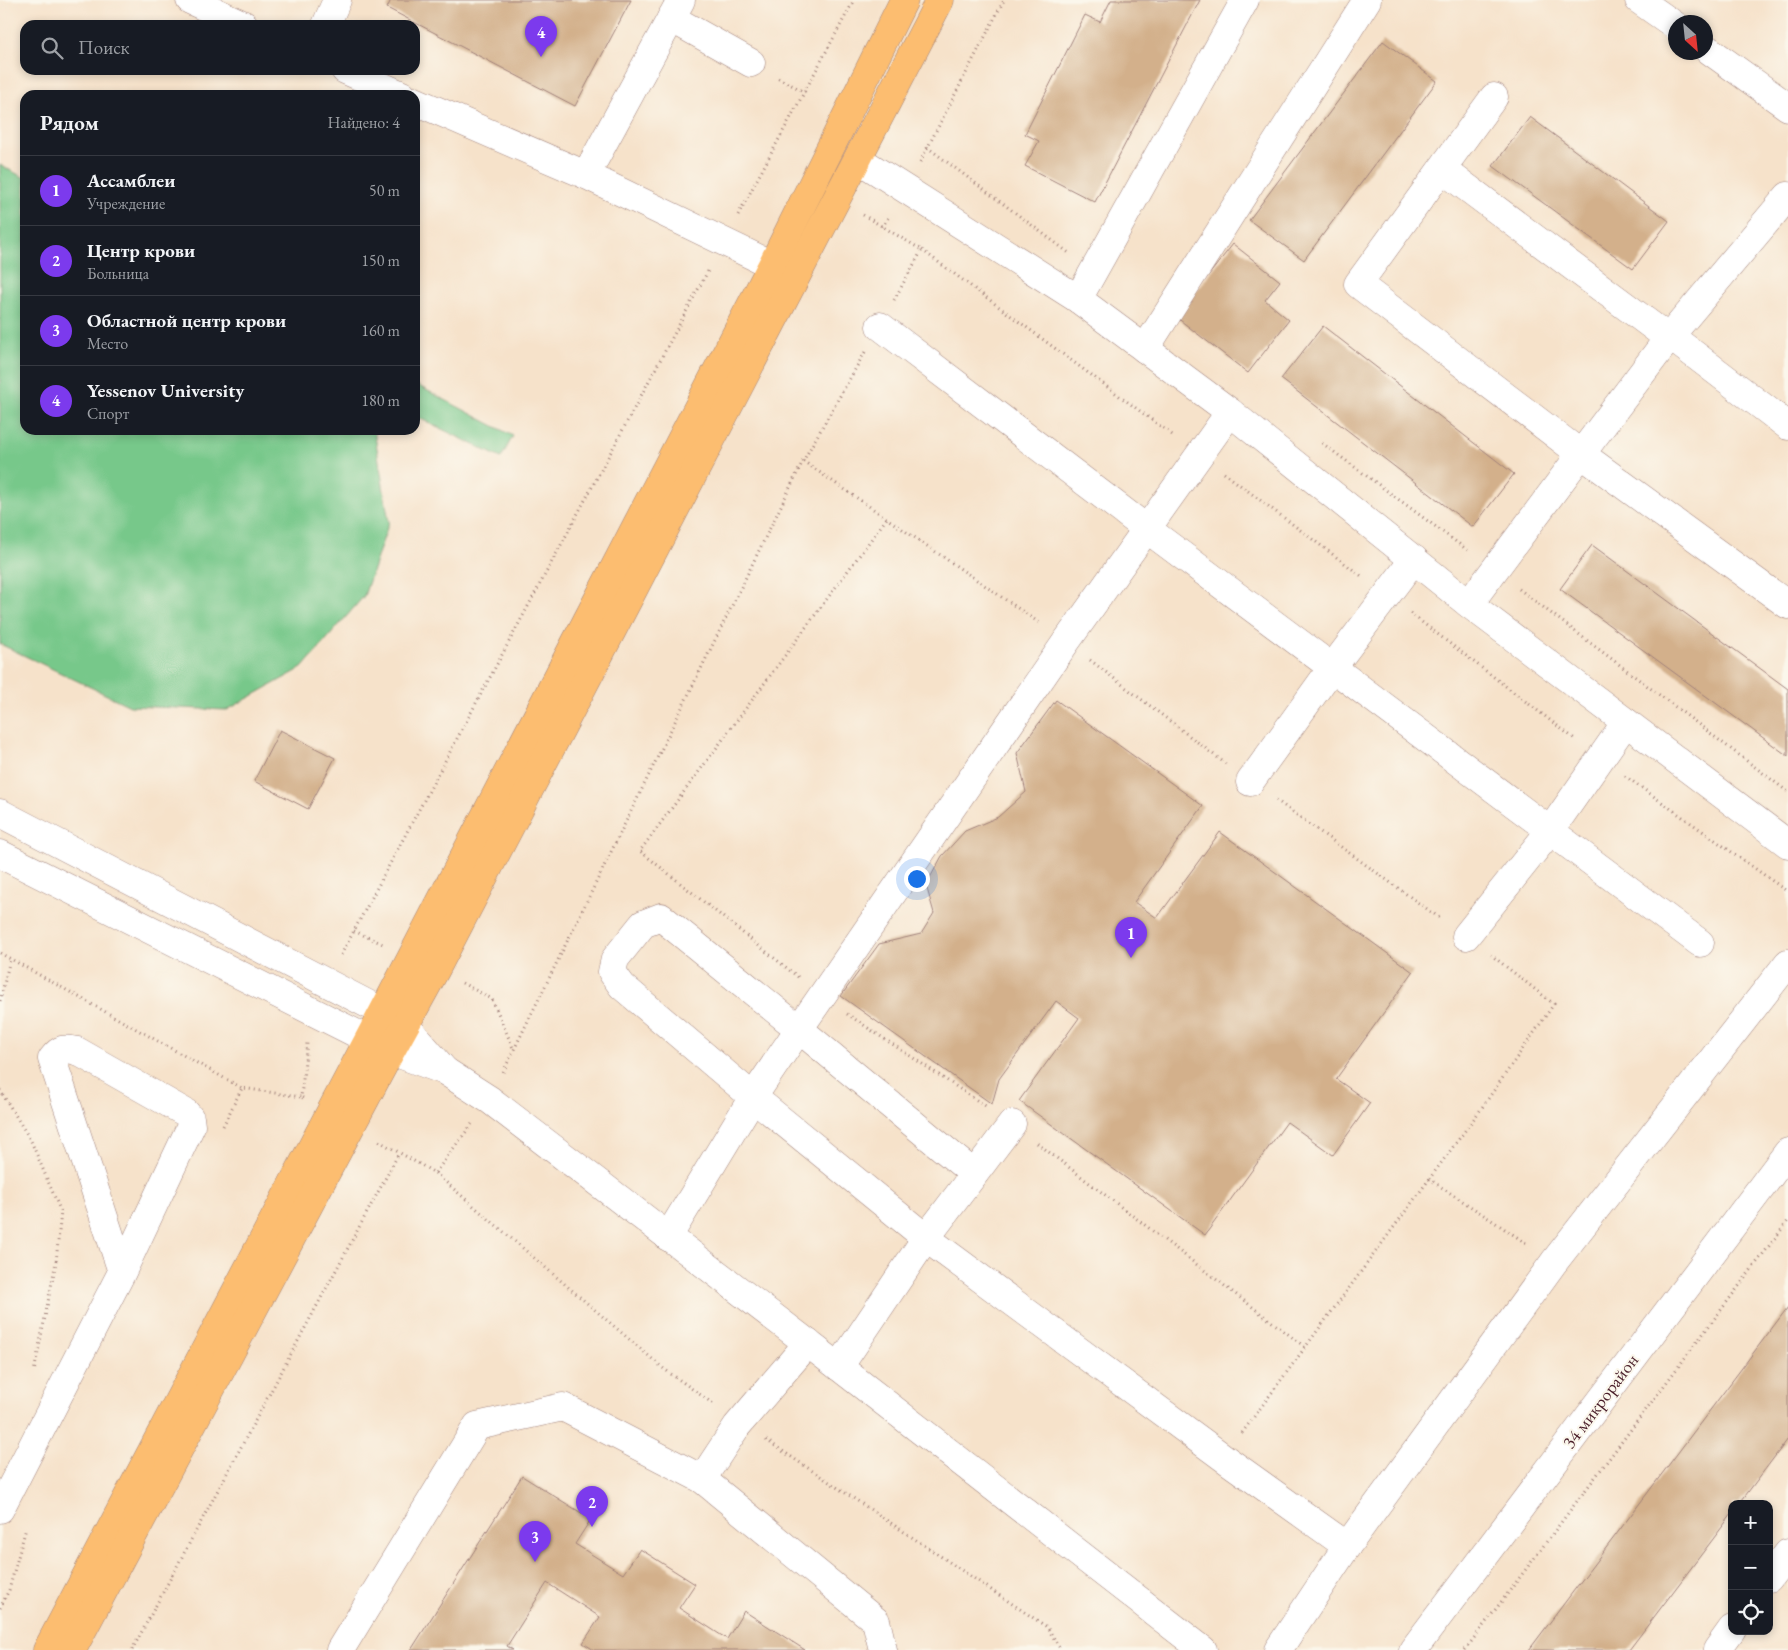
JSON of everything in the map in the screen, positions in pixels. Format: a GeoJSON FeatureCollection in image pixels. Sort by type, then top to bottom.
{"type":"FeatureCollection","features":[{"type":"Feature","properties":{"kind":"main road"},"geometry":{"type":"LineString","coordinates":[[72,1650],[340,1119],[394,1019],[904,0]]}},
{"type":"Feature","properties":{"kind":"main road"},"geometry":{"type":"LineString","coordinates":[[394,1019],[436,969],[940,0]]}},
{"type":"Feature","properties":{"kind":"main road"},"geometry":{"type":"LineString","coordinates":[[46,1650],[340,1119]]}},
{"type":"Feature","properties":{"kind":"street"},"geometry":{"type":"LineString","coordinates":[[190,0],[233,20]]}},
{"type":"Feature","properties":{"kind":"street"},"geometry":{"type":"LineString","coordinates":[[328,20],[337,0]]}},
{"type":"Feature","properties":{"kind":"street"},"geometry":{"type":"LineString","coordinates":[[1078,299],[1245,0]]}},
{"type":"Feature","properties":{"kind":"street"},"geometry":{"type":"LineString","coordinates":[[1144,349],[1367,0]]}},
{"type":"Feature","properties":{"kind":"street"},"geometry":{"type":"LineString","coordinates":[[1639,0],[1668,20]]}},
{"type":"Feature","properties":{"kind":"street"},"geometry":{"type":"LineString","coordinates":[[586,175],[676,9],[751,63]]}},
{"type":"Feature","properties":{"kind":"street"},"geometry":{"type":"LineString","coordinates":[[1713,53],[1788,107]]}},
{"type":"Feature","properties":{"kind":"street"},"geometry":{"type":"LineString","coordinates":[[356,75],[391,90]]}},
{"type":"Feature","properties":{"kind":"street"},"geometry":{"type":"LineString","coordinates":[[1494,97],[1358,284],[1581,454],[1788,606]]}},
{"type":"Feature","properties":{"kind":"street"},"geometry":{"type":"LineString","coordinates":[[420,103],[586,175],[772,266]]}},
{"type":"Feature","properties":{"kind":"street"},"geometry":{"type":"LineString","coordinates":[[858,159],[1078,299],[1230,412],[1468,604],[1788,844]]}},
{"type":"Feature","properties":{"kind":"street"},"geometry":{"type":"LineString","coordinates":[[1442,169],[1659,331],[1670,336],[1788,426]]}},
{"type":"Feature","properties":{"kind":"street"},"geometry":{"type":"LineString","coordinates":[[1468,604],[1670,336],[1788,196]]}},
{"type":"Feature","properties":{"kind":"street"},"geometry":{"type":"LineString","coordinates":[[880,326],[1147,530],[1700,943]]}},
{"type":"Feature","properties":{"kind":"street"},"geometry":{"type":"LineString","coordinates":[[668,1237],[753,1097],[821,996],[1066,642],[1230,412]]}},
{"type":"Feature","properties":{"kind":"street"},"geometry":{"type":"LineString","coordinates":[[1250,782],[1414,559]]}},
{"type":"Feature","properties":{"kind":"street"},"geometry":{"type":"LineString","coordinates":[[1466,936],[1550,831],[1626,722]]}},
{"type":"Feature","properties":{"kind":"street"},"geometry":{"type":"LineString","coordinates":[[0,813],[327,982],[394,1019],[445,1071]]}},
{"type":"Feature","properties":{"kind":"street"},"geometry":{"type":"LineString","coordinates":[[0,854],[379,1045],[445,1071],[490,1100],[808,1343],[1203,1650]]}},
{"type":"Feature","properties":{"kind":"street"},"geometry":{"type":"LineString","coordinates":[[974,1174],[661,917],[643,924],[615,959],[612,972],[622,986],[753,1097],[926,1238],[1224,1458],[1347,1546]]}},
{"type":"Feature","properties":{"kind":"street"},"geometry":{"type":"LineString","coordinates":[[1278,1650],[1347,1546],[1554,1262],[1788,964]]}},
{"type":"Feature","properties":{"kind":"street"},"geometry":{"type":"LineString","coordinates":[[0,1509],[122,1272],[191,1126],[190,1118],[186,1113],[77,1051],[66,1048],[57,1052],[52,1059],[122,1272]]}},
{"type":"Feature","properties":{"kind":"street"},"geometry":{"type":"LineString","coordinates":[[839,1367],[926,1238],[1012,1124]]}},
{"type":"Feature","properties":{"kind":"street","name":"34 микрорайон"},"geometry":{"type":"LineString","coordinates":[[1413,1650],[1788,1152]]}},
{"type":"Feature","properties":{"kind":"street"},"geometry":{"type":"LineString","coordinates":[[702,1478],[737,1426],[808,1343]]}},
{"type":"Feature","properties":{"kind":"street"},"geometry":{"type":"LineString","coordinates":[[340,1650],[477,1426],[563,1407],[702,1478],[876,1620],[883,1650]]}},
{"type":"Feature","properties":{"kind":"street"},"geometry":{"type":"LineString","coordinates":[[1773,1573],[1788,1553]]}},
{"type":"Feature","properties":{"kind":"street"},"geometry":{"type":"LineString","coordinates":[[1716,1650],[1728,1634]]}},
{"type":"Feature","properties":{"kind":"path"},"geometry":{"type":"LineString","coordinates":[[327,982],[854,0]]}},
{"type":"Feature","properties":{"kind":"path"},"geometry":{"type":"LineString","coordinates":[[882,227],[905,189],[1004,0]]}},
{"type":"Feature","properties":{"kind":"path"},"geometry":{"type":"LineString","coordinates":[[927,147],[1094,272]]}},
{"type":"Feature","properties":{"kind":"path"},"geometry":{"type":"LineString","coordinates":[[837,199],[922,250],[1200,455],[1601,758],[1788,892]]}},
{"type":"Feature","properties":{"kind":"path"},"geometry":{"type":"LineString","coordinates":[[311,1010],[301,1097],[435,1173],[490,1100],[513,1048],[802,461],[922,250]]}},
{"type":"Feature","properties":{"kind":"path"},"geometry":{"type":"LineString","coordinates":[[1319,441],[1494,570],[1788,792]]}},
{"type":"Feature","properties":{"kind":"path"},"geometry":{"type":"LineString","coordinates":[[802,461],[1066,642],[1250,782],[1466,936],[1554,1004],[1481,1109],[1224,1458]]}},
{"type":"Feature","properties":{"kind":"path"},"geometry":{"type":"LineString","coordinates":[[887,518],[640,851],[821,996],[1012,1124],[1305,1347]]}},
{"type":"Feature","properties":{"kind":"path"},"geometry":{"type":"LineString","coordinates":[[0,1001],[10,958]]}},
{"type":"Feature","properties":{"kind":"path"},"geometry":{"type":"LineString","coordinates":[[436,969],[492,999],[513,1048]]}},
{"type":"Feature","properties":{"kind":"path"},"geometry":{"type":"LineString","coordinates":[[0,1090],[31,1141],[61,1212],[56,1262],[34,1371],[30,1380]]}},
{"type":"Feature","properties":{"kind":"path"},"geometry":{"type":"LineString","coordinates":[[132,1650],[399,1153]]}},
{"type":"Feature","properties":{"kind":"path"},"geometry":{"type":"LineString","coordinates":[[1429,1179],[1554,1262]]}},
{"type":"Feature","properties":{"kind":"path"},"geometry":{"type":"LineString","coordinates":[[1465,1650],[1788,1221]]}},
{"type":"Feature","properties":{"kind":"green space"},"geometry":{"type":"Polygon","coordinates":[[[0,165],[20,175],[20,435],[375,435],[389,522],[364,596],[302,668],[227,710],[130,706],[0,644],[0,165]]]}},
{"type":"Feature","properties":{"kind":"green space"},"geometry":{"type":"Polygon","coordinates":[[[420,387],[513,436],[501,458],[420,418],[420,387]]]}},
{"type":"Feature","properties":{"kind":"building"},"geometry":{"type":"Polygon","coordinates":[[[391,0],[631,0],[575,106],[420,25],[420,20],[410,20],[387,8],[391,0]]]}},
{"type":"Feature","properties":{"kind":"building"},"geometry":{"type":"Polygon","coordinates":[[[1111,0],[1200,0],[1095,202],[1025,166],[1039,141],[1025,134],[1085,15],[1100,22],[1111,0]]]}},
{"type":"Feature","properties":{"kind":"building"},"geometry":{"type":"Polygon","coordinates":[[[1383,41],[1437,81],[1304,260],[1249,220],[1383,41]]]}},
{"type":"Feature","properties":{"kind":"building"},"geometry":{"type":"Polygon","coordinates":[[[1530,117],[1669,221],[1633,269],[1493,166],[1530,117]]]}},
{"type":"Feature","properties":{"kind":"building"},"geometry":{"type":"Polygon","coordinates":[[[1233,244],[1280,281],[1265,300],[1289,320],[1248,373],[1176,317],[1233,244]]]}},
{"type":"Feature","properties":{"kind":"building"},"geometry":{"type":"Polygon","coordinates":[[[1323,326],[1514,474],[1473,527],[1281,379],[1323,326]]]}},
{"type":"Feature","properties":{"kind":"building"},"geometry":{"type":"Polygon","coordinates":[[[1592,545],[1788,689],[1788,756],[1560,589],[1592,545]]]}},
{"type":"Feature","properties":{"kind":"building"},"geometry":{"type":"Polygon","coordinates":[[[1056,700],[1203,806],[1134,902],[1157,918],[1220,832],[1413,972],[1336,1079],[1370,1103],[1333,1155],[1287,1122],[1205,1235],[1019,1101],[1079,1018],[1056,1001],[999,1079],[992,1104],[841,996],[879,944],[921,934],[934,913],[926,885],[942,856],[965,831],[998,817],[1026,792],[1017,753],[1056,700]]]}},
{"type":"Feature","properties":{"kind":"building"},"geometry":{"type":"Polygon","coordinates":[[[280,730],[335,758],[308,809],[254,781],[280,730]]]}},
{"type":"Feature","properties":{"kind":"building"},"geometry":{"type":"Polygon","coordinates":[[[1788,1307],[1788,1439],[1742,1500],[1728,1500],[1728,1519],[1629,1650],[1529,1650],[1788,1307]]]}},
{"type":"Feature","properties":{"kind":"building"},"geometry":{"type":"Polygon","coordinates":[[[522,1476],[591,1519],[575,1544],[623,1574],[640,1549],[695,1584],[679,1608],[727,1639],[744,1611],[805,1650],[594,1650],[583,1643],[600,1617],[547,1583],[507,1646],[513,1650],[411,1650],[522,1476]]]}},
{"type":"Feature","properties":{"kind":"place","name":"Yessenov University"},"geometry":{"type":"Point","coordinates":[541,57]}},
{"type":"Feature","properties":{"kind":"place","name":"Ассамблеи"},"geometry":{"type":"Point","coordinates":[1131,958]}},
{"type":"Feature","properties":{"kind":"place","name":"Центр крови"},"geometry":{"type":"Point","coordinates":[592,1527]}},
{"type":"Feature","properties":{"kind":"place","name":"Областной центр крови"},"geometry":{"type":"Point","coordinates":[535,1562]}}]}
